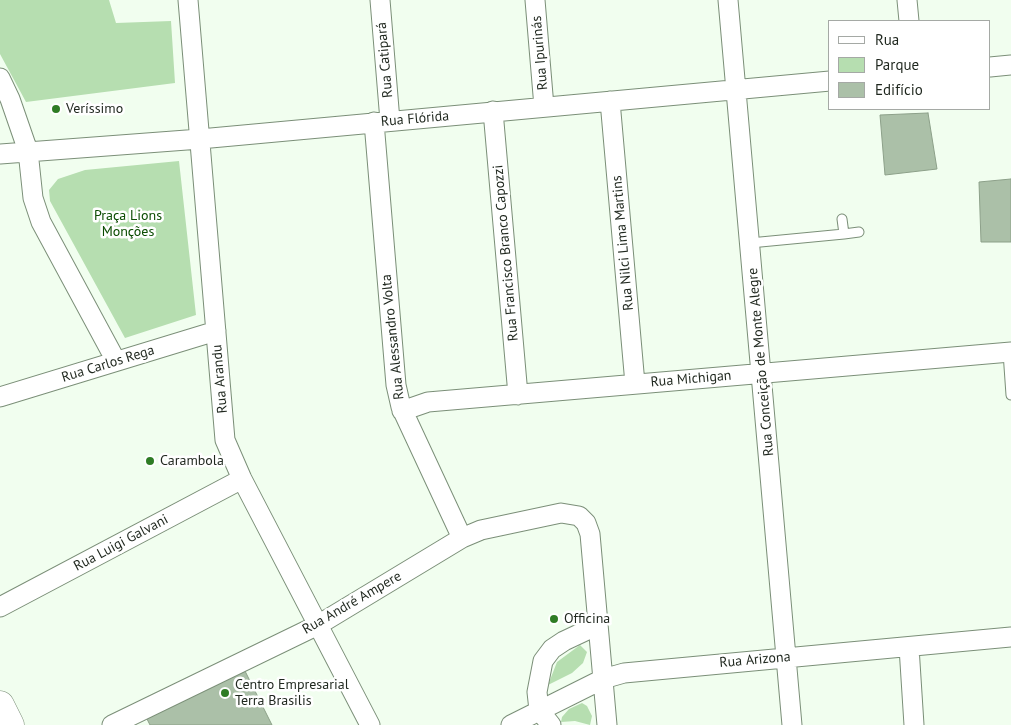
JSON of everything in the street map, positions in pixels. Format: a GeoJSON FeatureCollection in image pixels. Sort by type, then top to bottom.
{"type":"FeatureCollection","features":[{"type":"Feature","properties":{"kind":"main road"},"geometry":{"type":"LineString","coordinates":[[0,705],[10,725]]}},
{"type":"Feature","properties":{"kind":"street","name":"Rua Arandu"},"geometry":{"type":"LineString","coordinates":[[188,0],[225,440],[242,479],[370,725]]}},
{"type":"Feature","properties":{"kind":"street","name":"Rua Catipará"},"geometry":{"type":"LineString","coordinates":[[380,0],[382,122]]}},
{"type":"Feature","properties":{"kind":"street","name":"Rua Ipurinás"},"geometry":{"type":"LineString","coordinates":[[535,0],[544,107]]}},
{"type":"Feature","properties":{"kind":"street","name":"Rua Conceição de Monte Alegre"},"geometry":{"type":"LineString","coordinates":[[728,0],[792,725]]}},
{"type":"Feature","properties":{"kind":"street"},"geometry":{"type":"LineString","coordinates":[[907,0],[909,20]]}},
{"type":"Feature","properties":{"kind":"street"},"geometry":{"type":"LineString","coordinates":[[991,67],[1011,65]]}},
{"type":"Feature","properties":{"kind":"street"},"geometry":{"type":"LineString","coordinates":[[0,78],[10,99],[28,151],[33,198],[41,222],[116,361]]}},
{"type":"Feature","properties":{"kind":"street","name":"Rua Flórida"},"geometry":{"type":"LineString","coordinates":[[0,154],[200,139],[828,81]]}},
{"type":"Feature","properties":{"kind":"street","name":"Rua Nilci Lima Martins"},"geometry":{"type":"LineString","coordinates":[[610,101],[635,384]]}},
{"type":"Feature","properties":{"kind":"street","name":"Rua Francisco Branco Capozzi"},"geometry":{"type":"LineString","coordinates":[[493,112],[518,395]]}},
{"type":"Feature","properties":{"kind":"street","name":"Rua Alessandro Volta"},"geometry":{"type":"LineString","coordinates":[[382,122],[396,385],[402,412],[462,538]]}},
{"type":"Feature","properties":{"kind":"street","name":"Rua Carlos Rega"},"geometry":{"type":"LineString","coordinates":[[0,397],[216,331]]}},
{"type":"Feature","properties":{"kind":"street","name":"Rua Michigan"},"geometry":{"type":"LineString","coordinates":[[402,412],[428,402],[1010,352]]}},
{"type":"Feature","properties":{"kind":"street","name":"Rua Luigi Galvani"},"geometry":{"type":"LineString","coordinates":[[0,607],[242,479]]}},
{"type":"Feature","properties":{"kind":"street","name":"Rua André Ampere"},"geometry":{"type":"LineString","coordinates":[[112,725],[318,624],[462,538],[481,530],[561,513],[579,516],[586,523],[590,534],[598,625]]}},
{"type":"Feature","properties":{"kind":"street"},"geometry":{"type":"LineString","coordinates":[[551,725],[539,710],[537,692],[543,661],[552,649],[564,641],[598,625],[607,725]]}},
{"type":"Feature","properties":{"kind":"street","name":"Rua Arizona"},"geometry":{"type":"LineString","coordinates":[[511,725],[603,679],[624,673],[1011,637]]}},
{"type":"Feature","properties":{"kind":"street"},"geometry":{"type":"LineString","coordinates":[[909,646],[914,725]]}},
{"type":"Feature","properties":{"kind":"lane"},"geometry":{"type":"LineString","coordinates":[[842,219],[844,234]]}},
{"type":"Feature","properties":{"kind":"lane"},"geometry":{"type":"LineString","coordinates":[[750,243],[858,232]]}},
{"type":"Feature","properties":{"kind":"lane"},"geometry":{"type":"LineString","coordinates":[[1010,352],[1011,395]]}},
{"type":"Feature","properties":{"kind":"green space"},"geometry":{"type":"Polygon","coordinates":[[[0,0],[109,0],[116,23],[171,21],[175,83],[26,102],[0,54],[0,0]]]}},
{"type":"Feature","properties":{"kind":"green space","name":"Praça Lions Monções"},"geometry":{"type":"Polygon","coordinates":[[[179,161],[196,315],[125,338],[50,201],[49,190],[58,179],[85,170],[179,161]]]}},
{"type":"Feature","properties":{"kind":"green space"},"geometry":{"type":"Polygon","coordinates":[[[580,645],[587,652],[583,663],[572,673],[548,685],[557,662],[580,645]]]}},
{"type":"Feature","properties":{"kind":"green space"},"geometry":{"type":"Polygon","coordinates":[[[582,703],[587,706],[592,716],[590,725],[575,721],[561,722],[562,717],[569,709],[582,703]]]}},
{"type":"Feature","properties":{"kind":"building"},"geometry":{"type":"Polygon","coordinates":[[[928,113],[937,169],[885,175],[880,115],[928,113]]]}},
{"type":"Feature","properties":{"kind":"building"},"geometry":{"type":"Polygon","coordinates":[[[1011,179],[1011,242],[981,242],[979,182],[1011,179]]]}},
{"type":"Feature","properties":{"kind":"building","name":"Centro Empresarial Terra Brasilis"},"geometry":{"type":"Polygon","coordinates":[[[244,669],[272,725],[150,725],[146,717],[244,669]]]}},
{"type":"Feature","properties":{"kind":"place","name":"Veríssimo"},"geometry":{"type":"Point","coordinates":[56,109]}},
{"type":"Feature","properties":{"kind":"place","name":"Carambola"},"geometry":{"type":"Point","coordinates":[150,461]}},
{"type":"Feature","properties":{"kind":"place","name":"Officina"},"geometry":{"type":"Point","coordinates":[554,619]}},
{"type":"Feature","properties":{"kind":"place","name":"Centro Empresarial Terra Brasilis"},"geometry":{"type":"Point","coordinates":[225,693]}}]}
